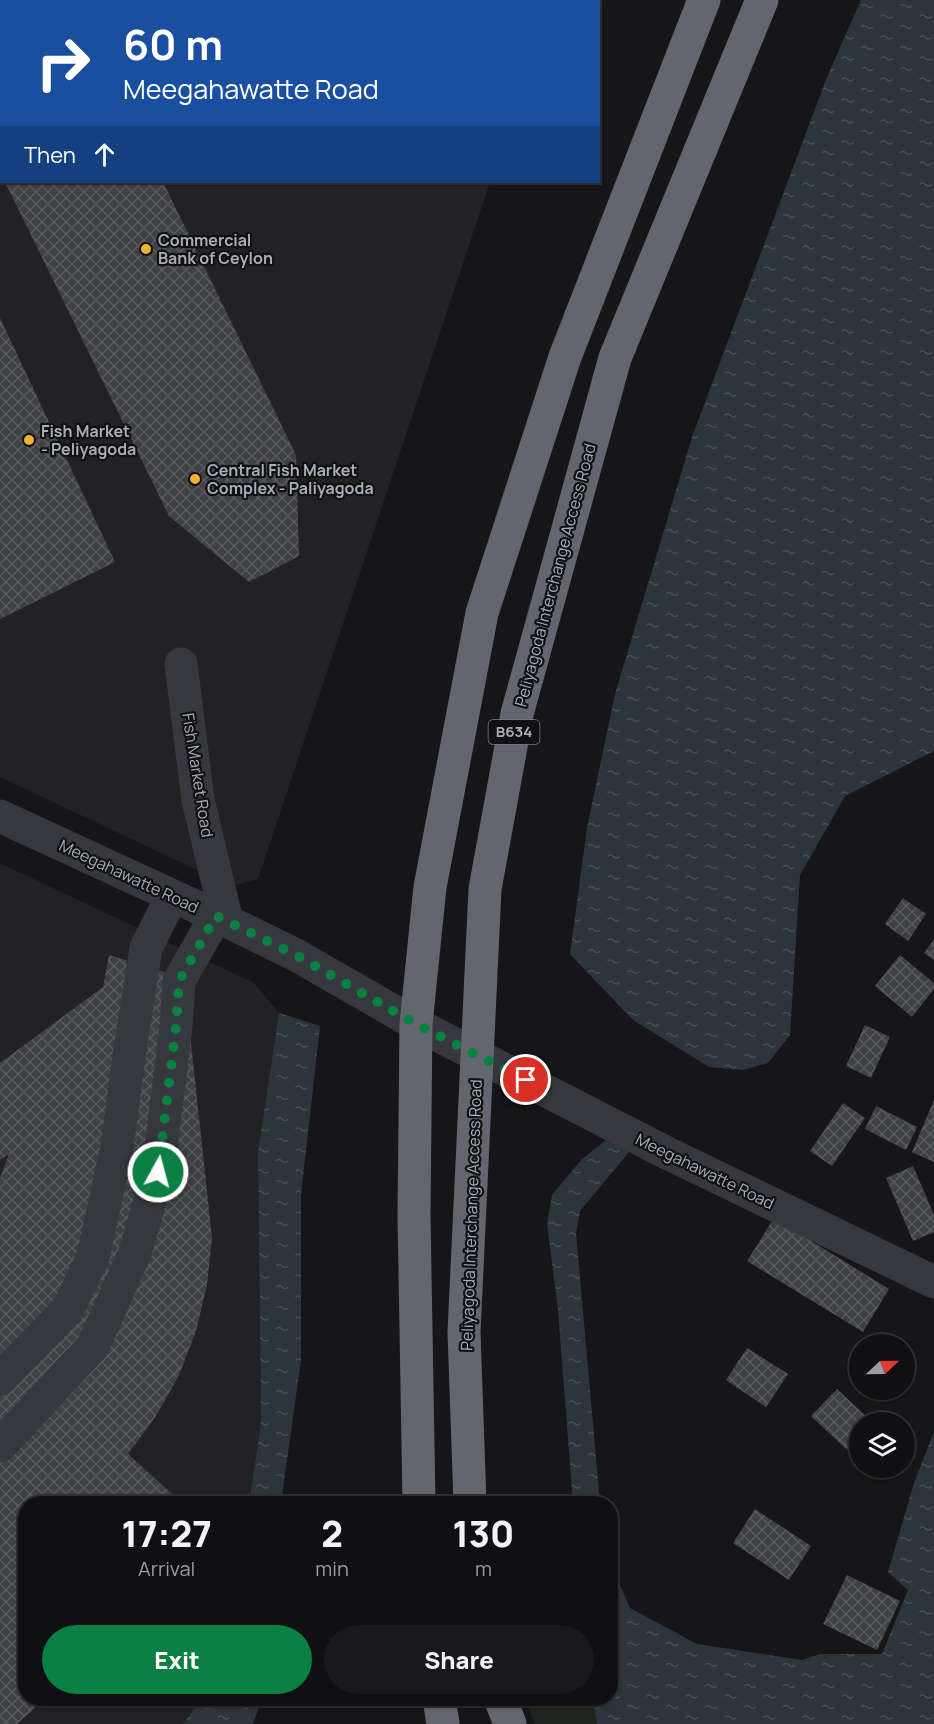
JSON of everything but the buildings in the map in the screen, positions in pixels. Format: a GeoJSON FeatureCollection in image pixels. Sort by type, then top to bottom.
{"type":"FeatureCollection","features":[{"type":"Feature","properties":{"kind":"highway"},"geometry":{"type":"LineString","coordinates":[[419,1496],[414,1215],[416,1024],[430,887],[482,613],[565,357],[704,0]]}},
{"type":"Feature","properties":{"kind":"highway","name":"Peliyagoda Interchange Access Road"},"geometry":{"type":"LineString","coordinates":[[470,1496],[464,1332],[485,889],[517,714],[615,358],[762,0]]}},
{"type":"Feature","properties":{"kind":"highway"},"geometry":{"type":"LineString","coordinates":[[430,1724],[432,1706]]}},
{"type":"Feature","properties":{"kind":"highway"},"geometry":{"type":"LineString","coordinates":[[440,1706],[443,1724]]}},
{"type":"Feature","properties":{"kind":"highway"},"geometry":{"type":"LineString","coordinates":[[489,1706],[491,1724]]}},
{"type":"Feature","properties":{"kind":"highway"},"geometry":{"type":"LineString","coordinates":[[503,1706],[510,1724]]}},
{"type":"Feature","properties":{"kind":"street","name":"Fish Market Road"},"geometry":{"type":"LineString","coordinates":[[181,664],[198,800],[222,918]]}},
{"type":"Feature","properties":{"kind":"street","name":"Meegahawatte Road"},"geometry":{"type":"LineString","coordinates":[[0,816],[222,918],[296,955],[477,1056],[719,1179],[934,1282]]}},
{"type":"Feature","properties":{"kind":"street"},"geometry":{"type":"LineString","coordinates":[[0,1379],[68,1309],[93,1257],[117,1147],[146,948],[172,896]]}},
{"type":"Feature","properties":{"kind":"street"},"geometry":{"type":"LineString","coordinates":[[0,1446],[93,1346],[135,1253],[158,1172],[176,1027],[179,981],[222,918]]}},
{"type":"Feature","properties":{"kind":"shaded area","name":"Central Fish Market Complex - Paliyagoda"},"geometry":{"type":"Polygon","coordinates":[[[0,183],[490,183],[258,879],[231,886],[0,777],[0,183]]]}},
{"type":"Feature","properties":{"kind":"shaded area"},"geometry":{"type":"Polygon","coordinates":[[[0,863],[254,983],[279,1013],[258,1151],[261,1422],[250,1496],[18,1496],[18,1706],[196,1706],[183,1724],[0,1724],[0,863]]]}},
{"type":"Feature","properties":{"kind":"shaded area"},"geometry":{"type":"Polygon","coordinates":[[[527,1706],[594,1706],[597,1724],[535,1724],[527,1706]]]}},
{"type":"Feature","properties":{"kind":"water"},"geometry":{"type":"Polygon","coordinates":[[[861,0],[934,0],[934,751],[845,796],[800,875],[790,1035],[768,1063],[743,1070],[709,1067],[633,1020],[570,954],[587,828],[615,694],[692,437],[827,77],[861,0]]]}},
{"type":"Feature","properties":{"kind":"water"},"geometry":{"type":"Polygon","coordinates":[[[279,1013],[320,1026],[301,1195],[301,1360],[282,1496],[250,1496],[261,1422],[258,1151],[279,1013]]]}},
{"type":"Feature","properties":{"kind":"water"},"geometry":{"type":"Polygon","coordinates":[[[606,1140],[630,1151],[580,1211],[576,1233],[599,1496],[572,1496],[558,1310],[547,1224],[552,1195],[582,1159],[606,1140]]]}},
{"type":"Feature","properties":{"kind":"water"},"geometry":{"type":"Polygon","coordinates":[[[934,1432],[934,1724],[597,1724],[594,1706],[618,1706],[618,1581],[630,1608],[697,1644],[802,1660],[820,1654],[882,1654],[908,1590],[888,1572],[914,1483],[934,1432]]]}},
{"type":"Feature","properties":{"kind":"water"},"geometry":{"type":"Polygon","coordinates":[[[196,1706],[259,1706],[253,1724],[183,1724],[196,1706]]]}},
{"type":"Feature","properties":{"kind":"place","name":"Commercial Bank of Ceylon"},"geometry":{"type":"Point","coordinates":[146,249]}},
{"type":"Feature","properties":{"kind":"place","name":"Fish Market - Peliyagoda"},"geometry":{"type":"Point","coordinates":[29,440]}},
{"type":"Feature","properties":{"kind":"place","name":"Central Fish Market Complex - Paliyagoda"},"geometry":{"type":"Point","coordinates":[195,479]}},
{"type":"Feature","properties":{"kind":"route"},"geometry":{"type":"LineString","coordinates":[[158,1172],[176,1027],[179,981],[216,916],[296,955],[416,1024],[526,1080]]}}]}
